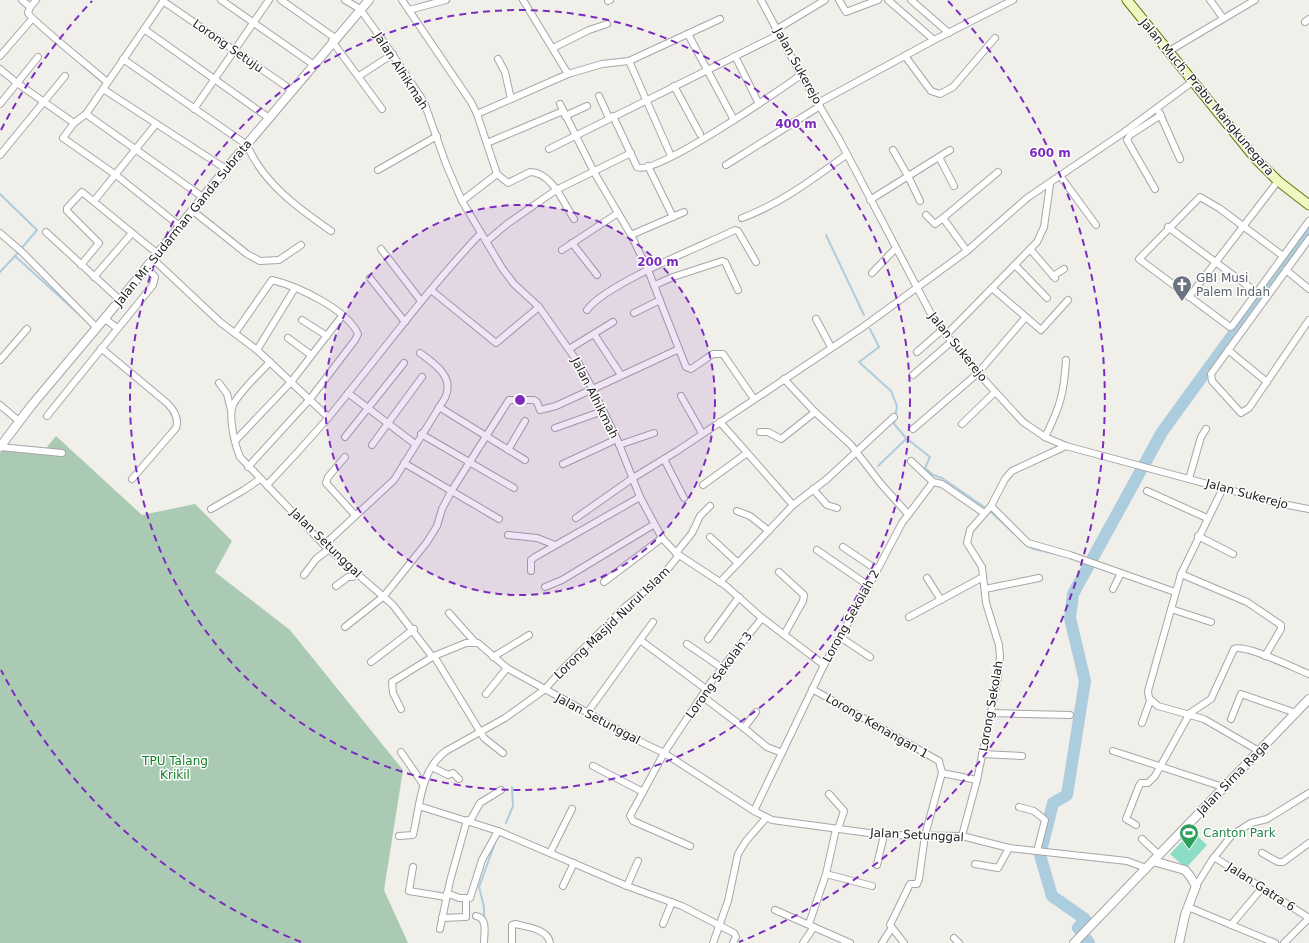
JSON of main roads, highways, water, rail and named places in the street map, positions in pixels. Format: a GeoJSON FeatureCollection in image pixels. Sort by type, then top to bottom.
{"type":"FeatureCollection","features":[{"type":"Feature","properties":{"kind":"main road","name":"Jalan Much. Prabu Mangkunegara"},"geometry":{"type":"LineString","coordinates":[[1126,0],[1169,51],[1192,82],[1234,130],[1255,158],[1278,181],[1309,205]]}},
{"type":"Feature","properties":{"kind":"waterway"},"geometry":{"type":"LineString","coordinates":[[0,194],[37,230],[15,256],[81,316]]}},
{"type":"Feature","properties":{"kind":"waterway"},"geometry":{"type":"LineString","coordinates":[[1089,943],[1078,928],[1085,919],[1052,896],[1040,855],[1053,803],[1067,795],[1085,681],[1070,618],[1073,594],[1162,432],[1309,230]]}},
{"type":"Feature","properties":{"kind":"waterway"},"geometry":{"type":"LineString","coordinates":[[826,235],[864,315]]}},
{"type":"Feature","properties":{"kind":"waterway"},"geometry":{"type":"LineString","coordinates":[[0,272],[15,256]]}},
{"type":"Feature","properties":{"kind":"waterway"},"geometry":{"type":"LineString","coordinates":[[870,329],[879,347],[859,362],[891,391],[897,406],[894,424],[906,438],[930,457],[925,468],[933,475],[942,478],[990,511],[1018,537]]}},
{"type":"Feature","properties":{"kind":"waterway"},"geometry":{"type":"LineString","coordinates":[[878,466],[906,439]]}},
{"type":"Feature","properties":{"kind":"waterway"},"geometry":{"type":"LineString","coordinates":[[1027,546],[1060,555]]}},
{"type":"Feature","properties":{"kind":"waterway"},"geometry":{"type":"LineString","coordinates":[[506,823],[513,806],[512,787]]}},
{"type":"Feature","properties":{"kind":"waterway"},"geometry":{"type":"LineString","coordinates":[[484,920],[484,907],[479,887],[495,843]]}},
{"type":"Feature","properties":{"kind":"place","name":"GBI Musi Palem Indah"},"geometry":{"type":"Point","coordinates":[1182,302]}},
{"type":"Feature","properties":{"kind":"place","name":"Canton Park"},"geometry":{"type":"Point","coordinates":[1189,850]}},
{"type":"Feature","properties":{"kind":"park label","name":"TPU Talang Krikil"},"geometry":{"type":"Point","coordinates":[175,768]}}]}
